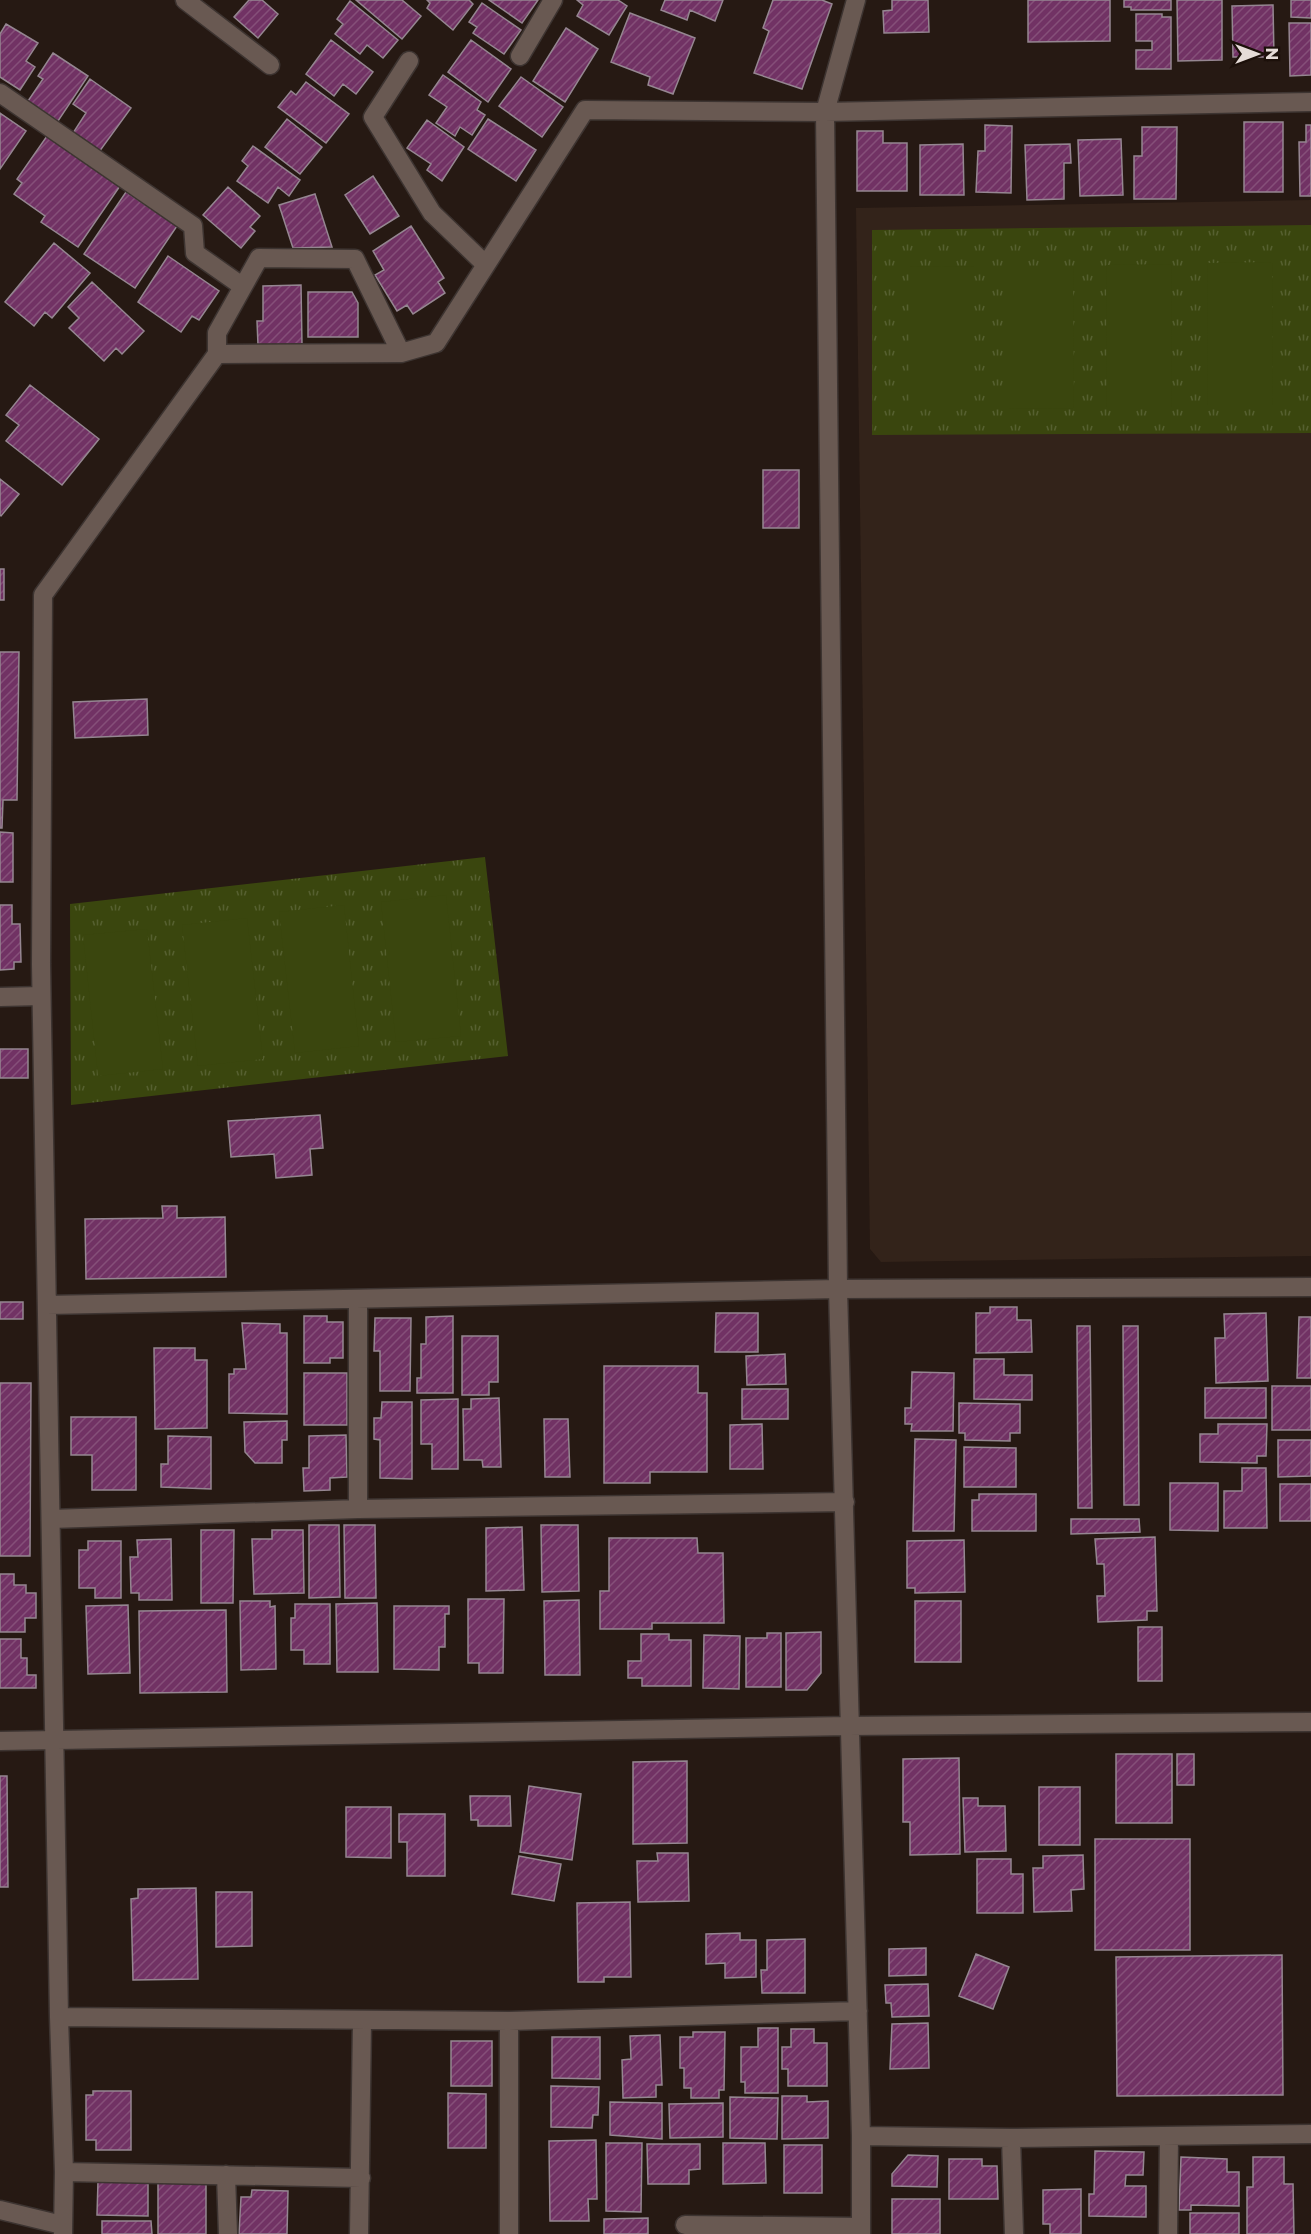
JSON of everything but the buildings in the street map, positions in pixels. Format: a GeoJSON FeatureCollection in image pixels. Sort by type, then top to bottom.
{"type":"FeatureCollection","features":[{"type":"Feature","properties":{"kind":"street"},"geometry":{"type":"LineString","coordinates":[[185,0],[270,64]]}},
{"type":"Feature","properties":{"kind":"street"},"geometry":{"type":"LineString","coordinates":[[520,56],[554,0]]}},
{"type":"Feature","properties":{"kind":"street"},"geometry":{"type":"LineString","coordinates":[[685,2225],[861,2230],[858,2011],[848,1726],[845,1502],[838,1289],[825,112],[856,0]]}},
{"type":"Feature","properties":{"kind":"street"},"geometry":{"type":"LineString","coordinates":[[409,61],[373,117],[432,213],[486,265]]}},
{"type":"Feature","properties":{"kind":"street"},"geometry":{"type":"LineString","coordinates":[[0,93],[193,226],[195,253],[242,286]]}},
{"type":"Feature","properties":{"kind":"street"},"geometry":{"type":"LineString","coordinates":[[217,354],[400,353],[436,343],[585,110],[825,112],[1311,102]]}},
{"type":"Feature","properties":{"kind":"street"},"geometry":{"type":"LineString","coordinates":[[0,2210],[62,2230],[64,2172],[59,2017],[41,996],[43,595],[217,354],[217,333],[259,258],[355,260],[400,353]]}},
{"type":"Feature","properties":{"kind":"street"},"geometry":{"type":"LineString","coordinates":[[0,997],[41,996]]}},
{"type":"Feature","properties":{"kind":"street"},"geometry":{"type":"LineString","coordinates":[[47,1305],[838,1289],[1311,1287]]}},
{"type":"Feature","properties":{"kind":"street"},"geometry":{"type":"LineString","coordinates":[[358,1299],[358,1509]]}},
{"type":"Feature","properties":{"kind":"street"},"geometry":{"type":"LineString","coordinates":[[51,1519],[358,1509],[845,1502]]}},
{"type":"Feature","properties":{"kind":"street"},"geometry":{"type":"LineString","coordinates":[[0,1741],[848,1726],[1311,1722]]}},
{"type":"Feature","properties":{"kind":"street"},"geometry":{"type":"LineString","coordinates":[[59,2017],[509,2021],[858,2011]]}},
{"type":"Feature","properties":{"kind":"street"},"geometry":{"type":"LineString","coordinates":[[359,2234],[362,2021]]}},
{"type":"Feature","properties":{"kind":"street"},"geometry":{"type":"LineString","coordinates":[[509,2021],[509,2234]]}},
{"type":"Feature","properties":{"kind":"street"},"geometry":{"type":"LineString","coordinates":[[861,2136],[1011,2138],[1311,2134]]}},
{"type":"Feature","properties":{"kind":"street"},"geometry":{"type":"LineString","coordinates":[[1168,2234],[1169,2136]]}},
{"type":"Feature","properties":{"kind":"street"},"geometry":{"type":"LineString","coordinates":[[1011,2138],[1014,2234]]}},
{"type":"Feature","properties":{"kind":"street"},"geometry":{"type":"LineString","coordinates":[[64,2172],[361,2178]]}},
{"type":"Feature","properties":{"kind":"street"},"geometry":{"type":"LineString","coordinates":[[226,2175],[228,2234]]}},
{"type":"Feature","properties":{"kind":"shaded area"},"geometry":{"type":"Polygon","coordinates":[[[1311,200],[1311,1256],[881,1262],[870,1249],[856,208],[1311,200]]]}},
{"type":"Feature","properties":{"kind":"green space"},"geometry":{"type":"Polygon","coordinates":[[[1311,225],[1311,433],[872,435],[872,230],[1311,225]]]}},
{"type":"Feature","properties":{"kind":"green space"},"geometry":{"type":"Polygon","coordinates":[[[1272,262],[1273,405],[1208,405],[1207,263],[1272,262]]]}},
{"type":"Feature","properties":{"kind":"green space"},"geometry":{"type":"Polygon","coordinates":[[[1171,264],[1172,407],[1107,407],[1106,265],[1171,264]]]}},
{"type":"Feature","properties":{"kind":"green space"},"geometry":{"type":"Polygon","coordinates":[[[974,266],[974,409],[909,409],[909,267],[974,266]]]}},
{"type":"Feature","properties":{"kind":"green space"},"geometry":{"type":"Polygon","coordinates":[[[1008,266],[1073,266],[1074,408],[1008,409],[1008,266]]]}},
{"type":"Feature","properties":{"kind":"green space"},"geometry":{"type":"Polygon","coordinates":[[[485,857],[508,1056],[71,1105],[70,904],[485,857]]]}},
{"type":"Feature","properties":{"kind":"green space"},"geometry":{"type":"Polygon","coordinates":[[[446,895],[461,1036],[396,1042],[381,902],[446,895]]]}},
{"type":"Feature","properties":{"kind":"green space"},"geometry":{"type":"Polygon","coordinates":[[[344,905],[359,1046],[295,1053],[279,912],[344,905]]]}},
{"type":"Feature","properties":{"kind":"green space"},"geometry":{"type":"Polygon","coordinates":[[[247,918],[263,1059],[198,1066],[182,925],[247,918]]]}},
{"type":"Feature","properties":{"kind":"green space"},"geometry":{"type":"Polygon","coordinates":[[[147,929],[163,1069],[98,1076],[83,935],[147,929]]]}}]}
